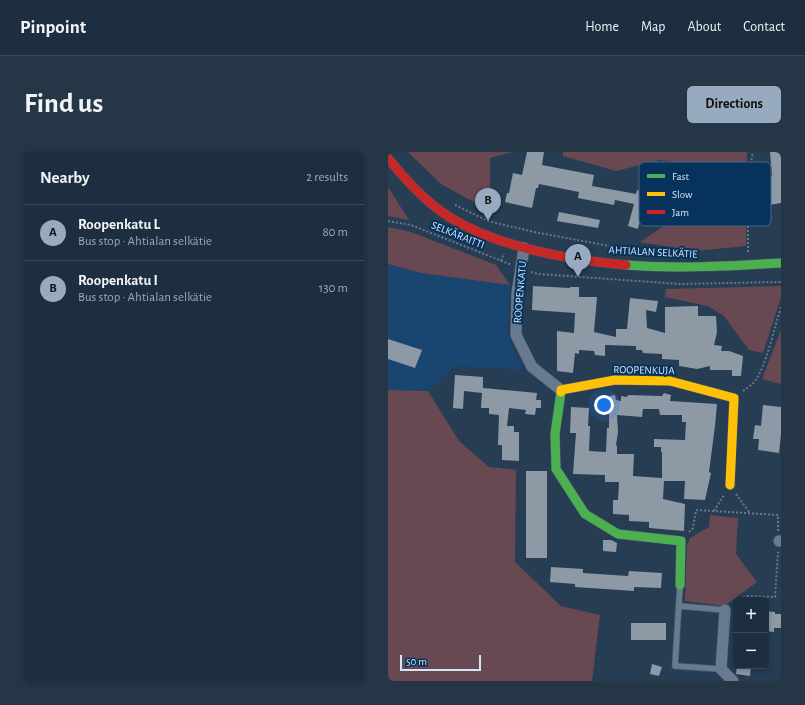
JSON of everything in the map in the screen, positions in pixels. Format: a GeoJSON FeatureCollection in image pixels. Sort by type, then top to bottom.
{"type":"FeatureCollection","features":[{"type":"Feature","properties":{"kind":"street","name":"AHTIALAN SELKÄTIE"},"geometry":{"type":"LineString","coordinates":[[388,158],[401,176],[425,199],[452,219],[485,234],[524,248],[583,259],[642,266],[693,267],[781,263]]}},
{"type":"Feature","properties":{"kind":"street","name":"ROOPENKATU"},"geometry":{"type":"LineString","coordinates":[[524,248],[517,293],[516,335],[532,367],[561,390]]}},
{"type":"Feature","properties":{"kind":"street","name":"ROOPENKUJA"},"geometry":{"type":"LineString","coordinates":[[561,390],[615,380],[670,381],[734,398]]}},
{"type":"Feature","properties":{"kind":"street"},"geometry":{"type":"LineString","coordinates":[[561,390],[554,434],[556,469],[585,514],[618,534],[681,541],[680,585]]}},
{"type":"Feature","properties":{"kind":"street"},"geometry":{"type":"LineString","coordinates":[[730,485],[734,398]]}},
{"type":"Feature","properties":{"kind":"street"},"geometry":{"type":"LineString","coordinates":[[725,610],[721,669],[733,681]]}},
{"type":"Feature","properties":{"kind":"lane"},"geometry":{"type":"LineString","coordinates":[[680,585],[675,666],[721,669]]}},
{"type":"Feature","properties":{"kind":"lane"},"geometry":{"type":"LineString","coordinates":[[679,606],[725,610]]}},
{"type":"Feature","properties":{"kind":"path"},"geometry":{"type":"LineString","coordinates":[[751,162],[753,152]]}},
{"type":"Feature","properties":{"kind":"path"},"geometry":{"type":"LineString","coordinates":[[453,204],[488,220],[534,232],[631,250],[669,253]]}},
{"type":"Feature","properties":{"kind":"path","name":"SELKÄRAITTI"},"geometry":{"type":"LineString","coordinates":[[388,221],[411,225],[520,269],[539,274],[680,284],[781,282]]}},
{"type":"Feature","properties":{"kind":"path"},"geometry":{"type":"LineString","coordinates":[[748,226],[748,254],[754,253]]}},
{"type":"Feature","properties":{"kind":"path"},"geometry":{"type":"LineString","coordinates":[[734,398],[755,381],[759,374],[781,307]]}},
{"type":"Feature","properties":{"kind":"path"},"geometry":{"type":"LineString","coordinates":[[714,511],[730,485],[750,513]]}},
{"type":"Feature","properties":{"kind":"path"},"geometry":{"type":"LineString","coordinates":[[681,541],[693,528],[696,510],[778,515],[780,541],[775,597],[744,597]]}},
{"type":"Feature","properties":{"kind":"shaded area"},"geometry":{"type":"Polygon","coordinates":[[[408,152],[512,152],[490,158],[490,211],[441,184],[408,152]]]}},
{"type":"Feature","properties":{"kind":"shaded area"},"geometry":{"type":"Polygon","coordinates":[[[563,152],[747,152],[747,162],[674,162],[660,160],[652,162],[639,162],[639,165],[616,171],[563,156],[563,152]]]}},
{"type":"Feature","properties":{"kind":"shaded area"},"geometry":{"type":"Polygon","coordinates":[[[388,187],[409,220],[388,216],[388,187]]]}},
{"type":"Feature","properties":{"kind":"shaded area"},"geometry":{"type":"Polygon","coordinates":[[[664,226],[746,226],[746,246],[695,251],[640,242],[664,226]]]}},
{"type":"Feature","properties":{"kind":"shaded area"},"geometry":{"type":"Polygon","coordinates":[[[388,227],[411,232],[496,265],[510,285],[421,273],[388,264],[388,227]]]}},
{"type":"Feature","properties":{"kind":"shaded area"},"geometry":{"type":"Polygon","coordinates":[[[388,264],[421,273],[510,285],[507,332],[523,370],[455,366],[428,391],[388,390],[388,264]]]}},
{"type":"Feature","properties":{"kind":"shaded area"},"geometry":{"type":"Polygon","coordinates":[[[781,286],[781,297],[763,353],[749,350],[724,316],[708,306],[665,297],[666,289],[781,286]]]}},
{"type":"Feature","properties":{"kind":"shaded area"},"geometry":{"type":"Polygon","coordinates":[[[781,330],[781,384],[762,379],[781,330]]]}},
{"type":"Feature","properties":{"kind":"shaded area"},"geometry":{"type":"Polygon","coordinates":[[[388,390],[428,391],[459,441],[489,467],[516,470],[515,562],[561,606],[600,615],[592,681],[388,681],[388,390]]]}},
{"type":"Feature","properties":{"kind":"shaded area"},"geometry":{"type":"Polygon","coordinates":[[[710,515],[738,518],[736,554],[757,582],[736,597],[733,597],[733,599],[724,606],[685,601],[687,545],[690,538],[709,527],[710,515]]]}},
{"type":"Feature","properties":{"kind":"building"},"geometry":{"type":"Polygon","coordinates":[[[527,152],[544,152],[542,165],[594,175],[592,186],[636,194],[637,190],[639,190],[638,229],[628,226],[634,204],[615,200],[614,205],[578,198],[579,192],[539,184],[538,188],[536,188],[532,208],[505,202],[507,193],[509,193],[513,173],[522,175],[527,152]]]}},
{"type":"Feature","properties":{"kind":"building"},"geometry":{"type":"Polygon","coordinates":[[[770,152],[781,152],[781,203],[771,205],[772,176],[770,152]]]}},
{"type":"Feature","properties":{"kind":"building"},"geometry":{"type":"Polygon","coordinates":[[[559,212],[600,220],[598,228],[557,221],[559,212]]]}},
{"type":"Feature","properties":{"kind":"building"},"geometry":{"type":"Polygon","coordinates":[[[533,286],[579,287],[579,297],[597,297],[594,332],[616,337],[616,329],[627,329],[630,298],[658,301],[656,312],[646,310],[647,328],[665,333],[665,307],[698,306],[698,316],[716,316],[717,332],[714,345],[722,346],[721,351],[729,351],[743,356],[741,376],[732,376],[732,370],[710,370],[710,366],[697,369],[679,366],[679,360],[662,359],[662,354],[643,353],[642,350],[636,350],[636,346],[605,345],[605,356],[595,355],[594,351],[579,350],[579,354],[575,353],[573,373],[557,371],[557,331],[574,333],[575,313],[532,310],[533,286]]]}},
{"type":"Feature","properties":{"kind":"building"},"geometry":{"type":"Polygon","coordinates":[[[388,339],[422,350],[415,368],[388,359],[388,339]]]}},
{"type":"Feature","properties":{"kind":"building"},"geometry":{"type":"Polygon","coordinates":[[[455,375],[483,377],[483,388],[537,393],[536,400],[541,400],[541,408],[536,408],[535,415],[525,414],[526,410],[509,408],[507,426],[514,426],[514,432],[519,432],[519,461],[502,460],[502,445],[498,445],[499,415],[489,414],[489,408],[481,408],[482,393],[464,391],[463,409],[453,408],[455,375]]]}},
{"type":"Feature","properties":{"kind":"building"},"geometry":{"type":"Polygon","coordinates":[[[664,393],[671,395],[670,401],[717,404],[709,472],[711,473],[705,500],[684,499],[685,481],[664,481],[663,499],[685,504],[684,531],[649,528],[649,522],[629,521],[629,515],[613,514],[613,500],[618,500],[619,482],[605,482],[605,475],[573,474],[576,433],[570,433],[571,407],[589,408],[589,451],[606,452],[607,428],[609,428],[609,396],[615,395],[616,400],[621,401],[621,396],[627,397],[628,395],[662,396],[664,393]],[[643,409],[642,417],[617,415],[617,454],[634,454],[633,476],[662,478],[661,447],[654,447],[654,439],[685,440],[686,422],[682,422],[682,415],[660,415],[659,409],[643,409]]]}},
{"type":"Feature","properties":{"kind":"building"},"geometry":{"type":"Polygon","coordinates":[[[763,405],[781,407],[779,453],[758,450],[759,439],[753,439],[755,425],[761,426],[763,405]]]}},
{"type":"Feature","properties":{"kind":"building"},"geometry":{"type":"Polygon","coordinates":[[[526,471],[547,471],[547,558],[526,558],[526,471]]]}},
{"type":"Feature","properties":{"kind":"building"},"geometry":{"type":"Polygon","coordinates":[[[603,540],[611,540],[617,543],[616,552],[603,551],[603,540]]]}},
{"type":"Feature","properties":{"kind":"building"},"geometry":{"type":"Polygon","coordinates":[[[551,567],[583,569],[583,573],[628,576],[629,571],[662,573],[661,588],[634,587],[634,591],[575,587],[575,584],[550,582],[551,567]]]}},
{"type":"Feature","properties":{"kind":"building"},"geometry":{"type":"Polygon","coordinates":[[[769,611],[775,612],[775,614],[781,614],[781,628],[774,628],[774,632],[769,631],[769,611]]]}},
{"type":"Feature","properties":{"kind":"building"},"geometry":{"type":"Polygon","coordinates":[[[631,623],[666,623],[666,640],[631,640],[631,623]]]}},
{"type":"Feature","properties":{"kind":"building"},"geometry":{"type":"Polygon","coordinates":[[[652,664],[662,667],[659,676],[650,674],[652,664]]]}},
{"type":"Feature","properties":{"kind":"building"},"geometry":{"type":"Polygon","coordinates":[[[737,669],[751,669],[750,676],[736,674],[737,669]]]}},
{"type":"Feature","properties":{"kind":"traffic: fast"},"geometry":{"type":"LineString","coordinates":[[626,265],[684,267],[781,263]]}},
{"type":"Feature","properties":{"kind":"traffic: fast"},"geometry":{"type":"LineString","coordinates":[[561,392],[555,434],[556,469],[585,514],[618,534],[681,541],[680,585]]}},
{"type":"Feature","properties":{"kind":"traffic: slow"},"geometry":{"type":"LineString","coordinates":[[561,392],[561,390],[615,380],[670,381],[734,398],[730,485]]}},
{"type":"Feature","properties":{"kind":"traffic: jam"},"geometry":{"type":"LineString","coordinates":[[388,158],[413,187],[434,206],[461,224],[483,234],[506,242],[555,255],[603,263],[626,265]]}},
{"type":"Feature","properties":{"kind":"place","name":"Roopenkatu I"},"geometry":{"type":"Point","coordinates":[488,221]}},
{"type":"Feature","properties":{"kind":"place","name":"Roopenkatu L"},"geometry":{"type":"Point","coordinates":[578,277]}}]}
